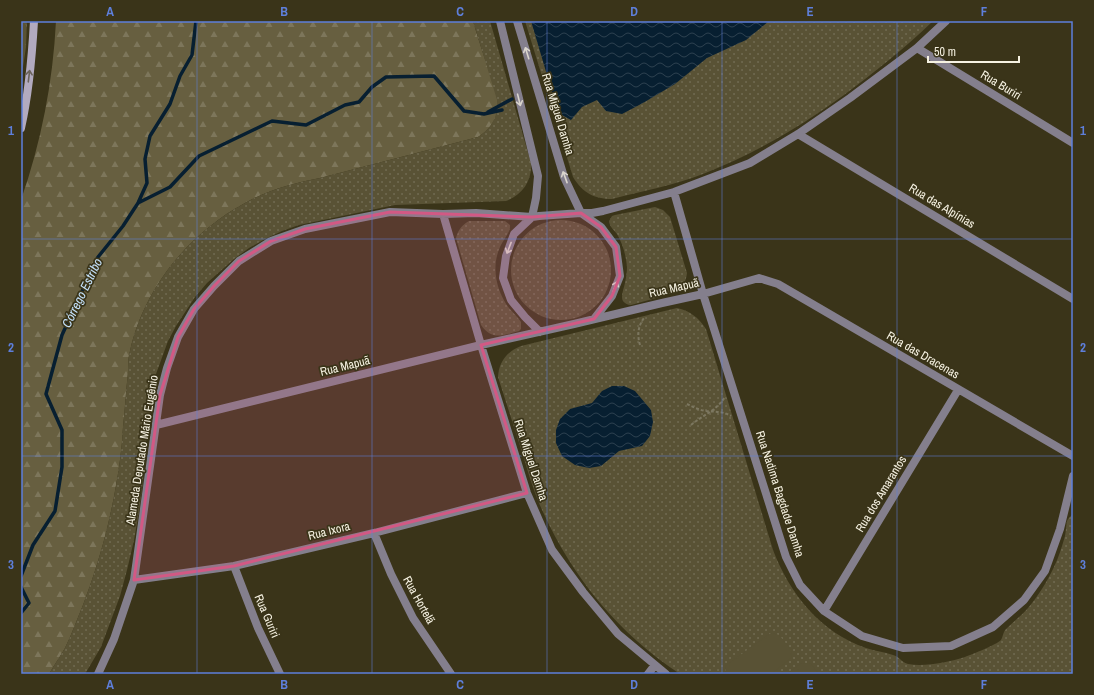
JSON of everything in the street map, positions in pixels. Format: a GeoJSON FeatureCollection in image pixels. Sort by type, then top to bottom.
{"type":"FeatureCollection","features":[{"type":"Feature","properties":{"kind":"street"},"geometry":{"type":"LineString","coordinates":[[21,128],[25,112],[34,21]]}},
{"type":"Feature","properties":{"kind":"street"},"geometry":{"type":"LineString","coordinates":[[500,21],[538,176],[536,198],[532,217]]}},
{"type":"Feature","properties":{"kind":"street","name":"Rua Miguel Damha"},"geometry":{"type":"LineString","coordinates":[[517,21],[564,177],[581,213]]}},
{"type":"Feature","properties":{"kind":"street"},"geometry":{"type":"LineString","coordinates":[[581,213],[601,228],[616,247],[620,276],[612,296],[594,319],[540,332],[511,300],[503,278],[506,256],[514,234],[532,217],[549,214],[581,213],[592,213],[603,211],[674,192],[750,163],[798,134],[850,98],[917,48],[946,21]]}},
{"type":"Feature","properties":{"kind":"street","name":"Rua Buriri"},"geometry":{"type":"LineString","coordinates":[[917,48],[1073,143]]}},
{"type":"Feature","properties":{"kind":"street","name":"Rua das Alpínias"},"geometry":{"type":"LineString","coordinates":[[798,134],[1073,299]]}},
{"type":"Feature","properties":{"kind":"street","name":"Rua Nadima Bagdade Damha"},"geometry":{"type":"LineString","coordinates":[[674,192],[703,294],[786,557],[800,584],[824,611],[862,636],[903,648],[951,646],[994,627],[1024,600],[1045,571],[1060,529],[1073,476]]}},
{"type":"Feature","properties":{"kind":"street","name":"Alameda Deputado Mário Eugênio"},"geometry":{"type":"LineString","coordinates":[[98,674],[114,639],[134,580],[160,395],[167,368],[178,337],[194,309],[214,286],[239,261],[271,241],[305,229],[390,212],[532,217]]}},
{"type":"Feature","properties":{"kind":"street","name":"Rua Miguel Damha"},"geometry":{"type":"LineString","coordinates":[[443,214],[527,493],[552,550],[583,592],[618,634],[666,674]]}},
{"type":"Feature","properties":{"kind":"street","name":"Rua Mapuã"},"geometry":{"type":"LineString","coordinates":[[594,319],[703,294],[759,278]]}},
{"type":"Feature","properties":{"kind":"street","name":"Rua das Dracenas"},"geometry":{"type":"LineString","coordinates":[[759,278],[778,284],[1073,456]]}},
{"type":"Feature","properties":{"kind":"street","name":"Rua Mapuã"},"geometry":{"type":"LineString","coordinates":[[156,425],[540,332]]}},
{"type":"Feature","properties":{"kind":"street","name":"Rua dos Amarantos"},"geometry":{"type":"LineString","coordinates":[[824,611],[958,390]]}},
{"type":"Feature","properties":{"kind":"street","name":"Rua Ixora"},"geometry":{"type":"LineString","coordinates":[[134,580],[234,566],[374,533],[527,493]]}},
{"type":"Feature","properties":{"kind":"street","name":"Rua Hortelã"},"geometry":{"type":"LineString","coordinates":[[374,533],[390,574],[413,618],[451,674]]}},
{"type":"Feature","properties":{"kind":"street","name":"Rua Guriri"},"geometry":{"type":"LineString","coordinates":[[234,566],[258,628],[280,674]]}},
{"type":"Feature","properties":{"kind":"street"},"geometry":{"type":"LineString","coordinates":[[648,674],[655,665]]}},
{"type":"Feature","properties":{"kind":"path"},"geometry":{"type":"LineString","coordinates":[[640,345],[638,332],[641,322],[648,315],[646,307]]}},
{"type":"Feature","properties":{"kind":"path"},"geometry":{"type":"LineString","coordinates":[[691,425],[712,411],[726,394],[734,391]]}},
{"type":"Feature","properties":{"kind":"path"},"geometry":{"type":"LineString","coordinates":[[687,404],[705,411],[724,412],[733,417],[741,414]]}},
{"type":"Feature","properties":{"kind":"highlighted area"},"geometry":{"type":"Polygon","coordinates":[[[390,212],[532,217],[581,213],[601,227],[616,247],[620,276],[612,296],[594,319],[481,345],[527,493],[234,566],[134,580],[160,395],[178,337],[194,309],[214,286],[239,261],[271,241],[305,229],[390,212]]]}},
{"type":"Feature","properties":{"kind":"green space"},"geometry":{"type":"Polygon","coordinates":[[[21,21],[27,21],[26,47],[21,80],[21,21]]]}},
{"type":"Feature","properties":{"kind":"green space"},"geometry":{"type":"Polygon","coordinates":[[[56,21],[473,21],[495,90],[498,107],[492,124],[478,137],[291,185],[254,198],[225,215],[205,230],[188,246],[172,265],[158,284],[146,306],[130,351],[121,451],[115,491],[102,549],[83,605],[65,648],[49,674],[21,674],[21,200],[34,157],[45,112],[52,67],[56,21]]]}},
{"type":"Feature","properties":{"kind":"green space"},"geometry":{"type":"Polygon","coordinates":[[[473,21],[490,21],[531,163],[530,176],[522,191],[506,201],[395,205],[299,225],[282,231],[249,248],[207,283],[195,297],[176,326],[168,341],[156,374],[134,540],[120,596],[101,647],[85,674],[49,674],[70,637],[83,605],[102,549],[119,467],[129,354],[146,306],[158,284],[188,246],[205,230],[225,215],[254,198],[291,185],[478,137],[483,134],[493,122],[497,100],[473,21]]]}},
{"type":"Feature","properties":{"kind":"green space"},"geometry":{"type":"Polygon","coordinates":[[[525,21],[933,21],[901,50],[856,86],[811,118],[758,149],[692,178],[670,185],[612,199],[606,199],[594,196],[585,191],[573,177],[525,21]]]}},
{"type":"Feature","properties":{"kind":"green space"},"geometry":{"type":"Polygon","coordinates":[[[655,207],[663,210],[670,217],[687,273],[686,279],[680,288],[672,293],[631,305],[627,304],[622,300],[627,271],[625,254],[623,246],[609,221],[612,216],[615,215],[655,207]]]}},
{"type":"Feature","properties":{"kind":"green space"},"geometry":{"type":"Polygon","coordinates":[[[561,220],[580,224],[596,235],[607,251],[611,270],[607,289],[596,305],[580,316],[561,320],[542,316],[526,305],[515,289],[511,270],[515,251],[526,235],[542,224],[561,220]]]}},
{"type":"Feature","properties":{"kind":"green space"},"geometry":{"type":"Polygon","coordinates":[[[469,221],[505,221],[510,225],[497,255],[495,271],[501,294],[509,308],[521,322],[521,329],[519,331],[498,336],[489,333],[481,325],[456,238],[464,224],[469,221]]]}},
{"type":"Feature","properties":{"kind":"green space"},"geometry":{"type":"Polygon","coordinates":[[[677,308],[693,315],[706,329],[773,550],[788,582],[809,610],[821,622],[849,641],[866,648],[895,656],[908,664],[922,665],[944,662],[979,652],[1001,640],[1005,630],[1025,611],[1039,594],[1056,563],[1065,536],[1067,521],[1073,514],[1073,674],[680,674],[637,641],[618,623],[583,582],[568,560],[555,536],[534,490],[498,377],[504,358],[511,351],[521,346],[677,308]]]}},
{"type":"Feature","properties":{"kind":"green space"},"geometry":{"type":"Polygon","coordinates":[[[771,633],[779,635],[792,651],[791,658],[771,674],[726,674],[725,666],[771,633]]]}},
{"type":"Feature","properties":{"kind":"green space"},"geometry":{"type":"Polygon","coordinates":[[[802,663],[811,664],[819,674],[786,674],[802,663]]]}},
{"type":"Feature","properties":{"kind":"water"},"geometry":{"type":"Polygon","coordinates":[[[531,21],[769,21],[746,40],[707,58],[675,84],[622,114],[606,111],[597,100],[582,107],[571,120],[560,114],[555,102],[531,21]]]}},
{"type":"Feature","properties":{"kind":"water"},"geometry":{"type":"Polygon","coordinates":[[[612,386],[624,386],[635,391],[651,410],[653,422],[650,436],[642,446],[619,451],[601,466],[589,468],[575,465],[562,456],[556,443],[556,430],[560,419],[570,409],[592,403],[602,391],[612,386]]]}},
{"type":"Feature","properties":{"kind":"waterway","name":"Córrego Estribo"},"geometry":{"type":"LineString","coordinates":[[21,576],[33,545],[55,511],[62,467],[62,430],[46,394],[62,335],[98,257],[123,226],[138,203],[147,183],[145,159],[150,136],[170,104],[180,76],[192,55],[196,21]]}},
{"type":"Feature","properties":{"kind":"waterway"},"geometry":{"type":"LineString","coordinates":[[138,203],[170,187],[199,156],[272,121],[306,125],[345,105],[359,102],[372,87],[386,77],[434,76],[464,111],[484,114],[502,110]]}},
{"type":"Feature","properties":{"kind":"waterway"},"geometry":{"type":"LineString","coordinates":[[488,112],[512,99]]}},
{"type":"Feature","properties":{"kind":"waterway","name":"Córrego Estribo"},"geometry":{"type":"LineString","coordinates":[[21,587],[29,603],[21,613]]}}]}
